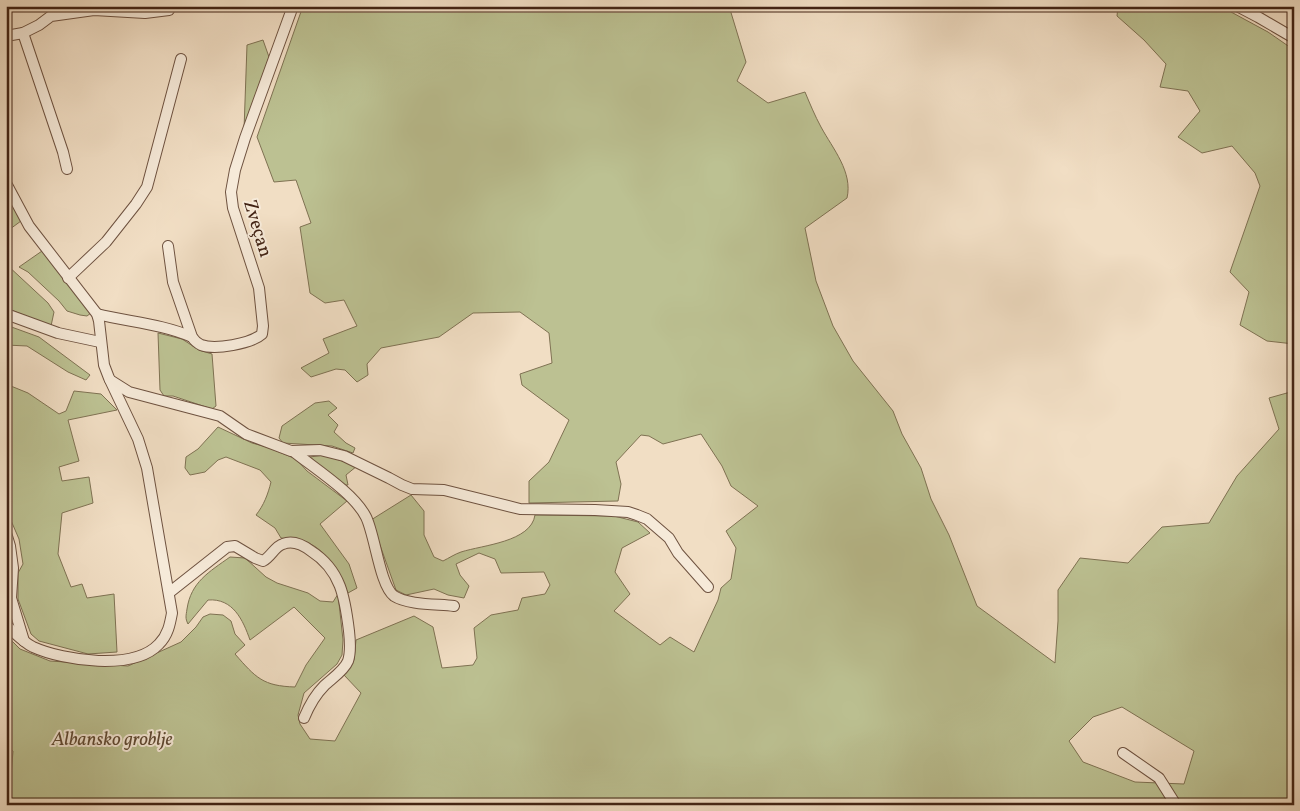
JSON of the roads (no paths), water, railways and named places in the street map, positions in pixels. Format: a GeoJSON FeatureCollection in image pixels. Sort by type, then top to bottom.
{"type":"FeatureCollection","features":[{"type":"Feature","properties":{"kind":"street"},"geometry":{"type":"LineString","coordinates":[[6,36],[23,33],[39,26],[51,16],[58,6]]}},
{"type":"Feature","properties":{"kind":"street"},"geometry":{"type":"LineString","coordinates":[[51,16],[94,10],[145,14],[170,10],[171,6]]}},
{"type":"Feature","properties":{"kind":"street","name":"Zveçan"},"geometry":{"type":"LineString","coordinates":[[97,314],[128,322],[153,324],[179,331],[192,337],[201,345],[232,345],[253,341],[262,334],[263,326],[259,288],[233,208],[231,192],[235,170],[293,6]]}},
{"type":"Feature","properties":{"kind":"street"},"geometry":{"type":"LineString","coordinates":[[1237,6],[1294,38]]}},
{"type":"Feature","properties":{"kind":"street"},"geometry":{"type":"LineString","coordinates":[[23,33],[67,169]]}},
{"type":"Feature","properties":{"kind":"street"},"geometry":{"type":"LineString","coordinates":[[68,278],[106,242],[147,187],[181,59]]}},
{"type":"Feature","properties":{"kind":"street"},"geometry":{"type":"LineString","coordinates":[[6,183],[29,226],[97,314],[104,365],[138,439],[147,468],[172,612],[170,625],[164,639],[158,646],[146,653],[126,659],[89,661],[53,653],[24,642],[6,625]]}},
{"type":"Feature","properties":{"kind":"street"},"geometry":{"type":"LineString","coordinates":[[168,246],[173,282],[192,337]]}},
{"type":"Feature","properties":{"kind":"street"},"geometry":{"type":"LineString","coordinates":[[6,314],[58,333],[100,342]]}},
{"type":"Feature","properties":{"kind":"street"},"geometry":{"type":"LineString","coordinates":[[109,378],[129,392],[220,416],[246,434],[293,451],[332,481],[366,517],[385,582],[394,596],[417,603],[454,606]]}},
{"type":"Feature","properties":{"kind":"street"},"geometry":{"type":"LineString","coordinates":[[293,451],[320,450],[344,456],[402,486],[412,489],[444,490],[520,509],[595,510],[628,512],[638,515],[647,519],[668,538],[678,553],[708,587]]}},
{"type":"Feature","properties":{"kind":"street"},"geometry":{"type":"LineString","coordinates":[[6,533],[13,568],[12,598],[24,642]]}},
{"type":"Feature","properties":{"kind":"street"},"geometry":{"type":"LineString","coordinates":[[170,592],[226,547],[235,546],[263,561],[278,546],[290,543],[302,545],[323,558],[338,581],[346,603],[350,644],[348,662],[312,700],[304,718]]}},
{"type":"Feature","properties":{"kind":"street"},"geometry":{"type":"LineString","coordinates":[[1123,753],[1159,778],[1176,805]]}},
{"type":"Feature","properties":{"kind":"park label","name":"Albansko groblje"},"geometry":{"type":"Point","coordinates":[112,738]}}]}
